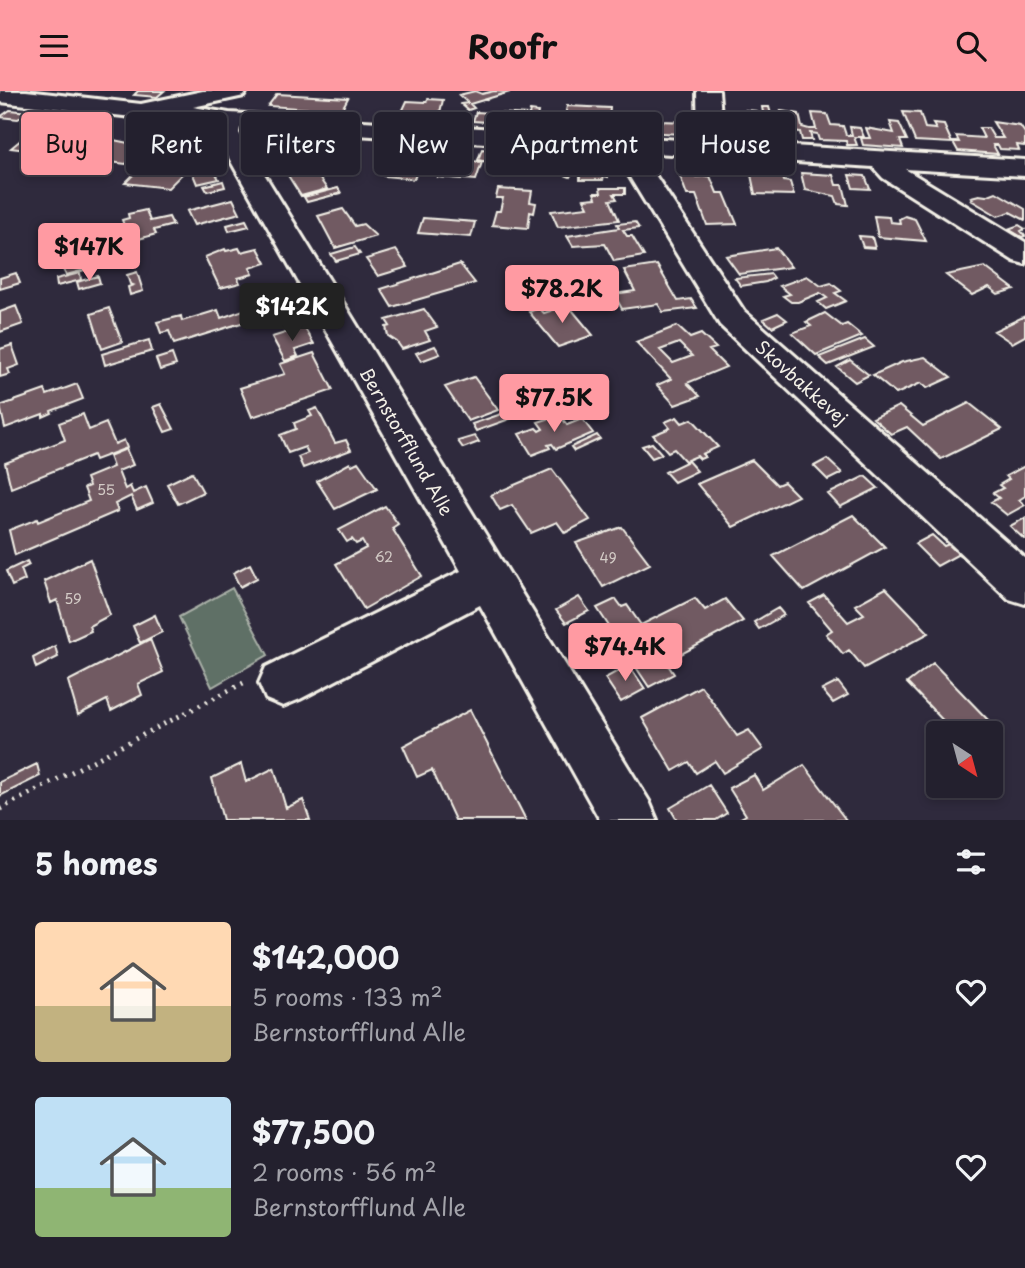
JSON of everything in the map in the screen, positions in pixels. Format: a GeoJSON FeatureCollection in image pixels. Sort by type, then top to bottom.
{"type":"FeatureCollection","features":[{"type":"Feature","properties":{"kind":"street"},"geometry":{"type":"LineString","coordinates":[[708,91],[709,112]]}},
{"type":"Feature","properties":{"kind":"street"},"geometry":{"type":"LineString","coordinates":[[0,95],[141,111],[178,105],[187,114],[218,100],[486,129]]}},
{"type":"Feature","properties":{"kind":"street","name":"Bernstorfflund Alle"},"geometry":{"type":"LineString","coordinates":[[218,100],[227,133],[630,820]]}},
{"type":"Feature","properties":{"kind":"street"},"geometry":{"type":"LineString","coordinates":[[795,153],[1025,168]]}},
{"type":"Feature","properties":{"kind":"street"},"geometry":{"type":"LineString","coordinates":[[880,159],[892,173],[1025,255]]}},
{"type":"Feature","properties":{"kind":"street","name":"Skovbakkevej"},"geometry":{"type":"LineString","coordinates":[[640,175],[732,318],[1025,585]]}},
{"type":"Feature","properties":{"kind":"street"},"geometry":{"type":"LineString","coordinates":[[283,683],[488,579]]}},
{"type":"Feature","properties":{"kind":"path"},"geometry":{"type":"LineString","coordinates":[[0,809],[248,681],[283,683]]}},
{"type":"Feature","properties":{"kind":"green space"},"geometry":{"type":"Polygon","coordinates":[[[232,588],[268,655],[212,687],[179,617],[232,588]]]}},
{"type":"Feature","properties":{"kind":"building"},"geometry":{"type":"Polygon","coordinates":[[[138,91],[164,91],[157,97],[134,95],[138,91]]]}},
{"type":"Feature","properties":{"kind":"building"},"geometry":{"type":"Polygon","coordinates":[[[475,91],[482,94],[494,91],[510,92],[470,104],[474,108],[468,110],[461,104],[468,103],[459,95],[475,91]]]}},
{"type":"Feature","properties":{"kind":"building"},"geometry":{"type":"Polygon","coordinates":[[[277,94],[348,98],[341,111],[268,106],[277,94]]]}},
{"type":"Feature","properties":{"kind":"building"},"geometry":{"type":"Polygon","coordinates":[[[428,99],[443,100],[440,112],[402,112],[407,101],[426,102],[428,99]]]}},
{"type":"Feature","properties":{"kind":"building"},"geometry":{"type":"Polygon","coordinates":[[[567,106],[610,108],[610,112],[566,112],[567,106]]]}},
{"type":"Feature","properties":{"kind":"building"},"geometry":{"type":"Polygon","coordinates":[[[762,107],[769,107],[770,112],[763,112],[762,107]]]}},
{"type":"Feature","properties":{"kind":"building"},"geometry":{"type":"Polygon","coordinates":[[[10,110],[28,112],[21,112],[18,119],[0,117],[10,110]]]}},
{"type":"Feature","properties":{"kind":"building"},"geometry":{"type":"Polygon","coordinates":[[[476,112],[486,113],[486,122],[473,121],[476,112]]]}},
{"type":"Feature","properties":{"kind":"building"},"geometry":{"type":"Polygon","coordinates":[[[903,112],[920,113],[925,128],[936,129],[933,124],[944,125],[952,143],[915,141],[903,112]]]}},
{"type":"Feature","properties":{"kind":"building"},"geometry":{"type":"Polygon","coordinates":[[[795,113],[799,114],[802,127],[809,129],[816,129],[812,113],[827,114],[831,125],[843,126],[846,135],[852,135],[850,127],[860,128],[864,137],[854,137],[857,145],[847,145],[846,141],[819,140],[817,134],[810,133],[812,140],[802,140],[800,132],[795,131],[795,113]]]}},
{"type":"Feature","properties":{"kind":"building"},"geometry":{"type":"Polygon","coordinates":[[[662,121],[676,122],[676,134],[662,133],[662,121]]]}},
{"type":"Feature","properties":{"kind":"building"},"geometry":{"type":"Polygon","coordinates":[[[890,122],[899,123],[907,140],[900,140],[903,148],[863,145],[861,138],[870,138],[866,128],[894,133],[890,122]]]}},
{"type":"Feature","properties":{"kind":"building"},"geometry":{"type":"Polygon","coordinates":[[[993,122],[1020,126],[1025,133],[1025,146],[1017,145],[1019,150],[1000,149],[998,145],[993,145],[998,154],[958,151],[953,142],[959,142],[956,136],[984,138],[979,128],[988,128],[994,138],[1003,138],[993,122]]]}},
{"type":"Feature","properties":{"kind":"building"},"geometry":{"type":"Polygon","coordinates":[[[21,140],[21,149],[11,148],[21,140]]]}},
{"type":"Feature","properties":{"kind":"building"},"geometry":{"type":"Polygon","coordinates":[[[114,140],[126,143],[126,164],[112,162],[114,140]]]}},
{"type":"Feature","properties":{"kind":"building"},"geometry":{"type":"Polygon","coordinates":[[[482,149],[486,150],[486,162],[478,160],[482,149]]]}},
{"type":"Feature","properties":{"kind":"building"},"geometry":{"type":"Polygon","coordinates":[[[472,161],[482,162],[476,180],[438,177],[472,175],[472,161]]]}},
{"type":"Feature","properties":{"kind":"building"},"geometry":{"type":"Polygon","coordinates":[[[801,173],[833,175],[836,185],[843,185],[848,205],[838,204],[835,196],[805,190],[801,173]]]}},
{"type":"Feature","properties":{"kind":"building"},"geometry":{"type":"Polygon","coordinates":[[[133,175],[181,175],[168,188],[125,183],[133,175]]]}},
{"type":"Feature","properties":{"kind":"building"},"geometry":{"type":"Polygon","coordinates":[[[193,175],[217,175],[219,179],[197,184],[193,175]]]}},
{"type":"Feature","properties":{"kind":"building"},"geometry":{"type":"Polygon","coordinates":[[[288,175],[317,175],[327,189],[301,196],[288,175]]]}},
{"type":"Feature","properties":{"kind":"building"},"geometry":{"type":"Polygon","coordinates":[[[385,175],[416,175],[414,179],[385,175]]]}},
{"type":"Feature","properties":{"kind":"building"},"geometry":{"type":"Polygon","coordinates":[[[580,175],[608,175],[604,176],[603,180],[580,180],[580,175]]]}},
{"type":"Feature","properties":{"kind":"building"},"geometry":{"type":"Polygon","coordinates":[[[680,175],[710,176],[717,193],[724,193],[737,224],[707,225],[696,195],[687,195],[680,175]]]}},
{"type":"Feature","properties":{"kind":"building"},"geometry":{"type":"Polygon","coordinates":[[[751,175],[783,175],[784,181],[790,182],[794,195],[755,194],[751,175]]]}},
{"type":"Feature","properties":{"kind":"building"},"geometry":{"type":"Polygon","coordinates":[[[849,175],[865,176],[870,189],[853,188],[849,175]]]}},
{"type":"Feature","properties":{"kind":"building"},"geometry":{"type":"Polygon","coordinates":[[[223,181],[225,187],[207,191],[204,186],[223,181]]]}},
{"type":"Feature","properties":{"kind":"building"},"geometry":{"type":"Polygon","coordinates":[[[338,188],[341,193],[307,202],[304,197],[338,188]]]}},
{"type":"Feature","properties":{"kind":"building"},"geometry":{"type":"Polygon","coordinates":[[[600,188],[625,188],[625,194],[614,194],[617,199],[610,200],[619,220],[558,227],[551,211],[588,207],[584,199],[596,198],[594,193],[601,193],[600,188]]]}},
{"type":"Feature","properties":{"kind":"building"},"geometry":{"type":"Polygon","coordinates":[[[498,189],[532,191],[530,202],[536,203],[534,213],[530,212],[528,228],[492,225],[496,211],[500,211],[503,198],[496,198],[498,189]]]}},
{"type":"Feature","properties":{"kind":"building"},"geometry":{"type":"Polygon","coordinates":[[[996,192],[1025,209],[1025,220],[1010,212],[998,216],[971,200],[971,197],[996,192]]]}},
{"type":"Feature","properties":{"kind":"building"},"geometry":{"type":"Polygon","coordinates":[[[233,199],[240,213],[194,225],[187,211],[233,199]]]}},
{"type":"Feature","properties":{"kind":"building"},"geometry":{"type":"Polygon","coordinates":[[[343,209],[355,226],[363,224],[376,236],[335,248],[318,216],[343,209]]]}},
{"type":"Feature","properties":{"kind":"building"},"geometry":{"type":"Polygon","coordinates":[[[146,210],[150,221],[169,217],[173,225],[154,230],[156,234],[121,244],[117,234],[125,228],[122,220],[129,218],[128,214],[146,210]]]}},
{"type":"Feature","properties":{"kind":"building"},"geometry":{"type":"Polygon","coordinates":[[[874,216],[889,217],[890,222],[900,223],[899,219],[905,216],[915,219],[926,241],[878,237],[874,216]]]}},
{"type":"Feature","properties":{"kind":"building"},"geometry":{"type":"Polygon","coordinates":[[[423,218],[475,222],[471,237],[418,233],[423,218]]]}},
{"type":"Feature","properties":{"kind":"building"},"geometry":{"type":"Polygon","coordinates":[[[246,220],[249,226],[229,231],[227,225],[246,220]]]}},
{"type":"Feature","properties":{"kind":"building"},"geometry":{"type":"Polygon","coordinates":[[[635,222],[639,228],[623,230],[627,236],[632,236],[644,256],[614,261],[605,244],[573,246],[567,236],[619,228],[617,224],[635,222]]]}},
{"type":"Feature","properties":{"kind":"building"},"geometry":{"type":"Polygon","coordinates":[[[1019,225],[1025,229],[1021,231],[1025,236],[1008,229],[1019,225]]]}},
{"type":"Feature","properties":{"kind":"building"},"geometry":{"type":"Polygon","coordinates":[[[90,228],[107,264],[66,275],[55,254],[62,252],[59,245],[53,247],[49,240],[90,228]]]}},
{"type":"Feature","properties":{"kind":"building"},"geometry":{"type":"Polygon","coordinates":[[[859,236],[872,237],[875,248],[863,247],[859,236]]]}},
{"type":"Feature","properties":{"kind":"building"},"geometry":{"type":"Polygon","coordinates":[[[129,245],[131,254],[117,257],[114,248],[129,245]]]}},
{"type":"Feature","properties":{"kind":"building"},"geometry":{"type":"Polygon","coordinates":[[[355,247],[360,254],[336,261],[331,254],[355,247]]]}},
{"type":"Feature","properties":{"kind":"building"},"geometry":{"type":"Polygon","coordinates":[[[239,248],[241,252],[258,248],[266,263],[250,268],[253,274],[238,278],[240,283],[220,288],[205,257],[225,249],[239,248]]]}},
{"type":"Feature","properties":{"kind":"building"},"geometry":{"type":"Polygon","coordinates":[[[776,248],[791,267],[739,274],[726,256],[776,248]]]}},
{"type":"Feature","properties":{"kind":"building"},"geometry":{"type":"Polygon","coordinates":[[[396,250],[408,267],[378,276],[366,259],[396,250]]]}},
{"type":"Feature","properties":{"kind":"building"},"geometry":{"type":"Polygon","coordinates":[[[460,264],[475,283],[392,307],[381,289],[460,264]]]}},
{"type":"Feature","properties":{"kind":"building"},"geometry":{"type":"Polygon","coordinates":[[[657,265],[678,301],[691,299],[697,308],[663,312],[658,304],[622,309],[614,294],[635,291],[624,270],[657,265]]]}},
{"type":"Feature","properties":{"kind":"building"},"geometry":{"type":"Polygon","coordinates":[[[985,267],[1014,289],[998,294],[989,287],[972,295],[946,275],[985,267]]]}},
{"type":"Feature","properties":{"kind":"building"},"geometry":{"type":"Polygon","coordinates":[[[137,272],[143,291],[130,295],[128,287],[133,285],[127,275],[137,272]]]}},
{"type":"Feature","properties":{"kind":"building"},"geometry":{"type":"Polygon","coordinates":[[[16,273],[20,283],[0,289],[0,278],[16,273]]]}},
{"type":"Feature","properties":{"kind":"building"},"geometry":{"type":"Polygon","coordinates":[[[80,273],[81,280],[57,286],[56,279],[80,273]]]}},
{"type":"Feature","properties":{"kind":"building"},"geometry":{"type":"Polygon","coordinates":[[[771,274],[774,278],[766,282],[741,286],[735,278],[771,274]]]}},
{"type":"Feature","properties":{"kind":"building"},"geometry":{"type":"Polygon","coordinates":[[[98,276],[100,283],[79,289],[77,282],[98,276]]]}},
{"type":"Feature","properties":{"kind":"building"},"geometry":{"type":"Polygon","coordinates":[[[807,276],[821,286],[831,283],[841,291],[835,293],[846,301],[826,309],[818,302],[827,298],[820,293],[798,302],[791,302],[783,296],[790,294],[780,286],[807,276]]]}},
{"type":"Feature","properties":{"kind":"building"},"geometry":{"type":"Polygon","coordinates":[[[280,297],[286,309],[174,344],[169,331],[161,333],[157,322],[181,316],[182,321],[218,310],[221,318],[280,297]]]}},
{"type":"Feature","properties":{"kind":"building"},"geometry":{"type":"Polygon","coordinates":[[[568,305],[593,335],[558,347],[529,312],[539,308],[544,313],[568,305]]]}},
{"type":"Feature","properties":{"kind":"building"},"geometry":{"type":"Polygon","coordinates":[[[16,306],[23,324],[0,332],[0,312],[16,306]]]}},
{"type":"Feature","properties":{"kind":"building"},"geometry":{"type":"Polygon","coordinates":[[[109,308],[122,342],[102,349],[91,314],[109,308]]]}},
{"type":"Feature","properties":{"kind":"building"},"geometry":{"type":"Polygon","coordinates":[[[424,309],[437,327],[425,331],[430,340],[402,349],[388,336],[386,327],[390,326],[386,320],[424,309]]]}},
{"type":"Feature","properties":{"kind":"building"},"geometry":{"type":"Polygon","coordinates":[[[778,313],[787,320],[772,327],[763,319],[778,313]]]}},
{"type":"Feature","properties":{"kind":"building"},"geometry":{"type":"Polygon","coordinates":[[[825,313],[842,326],[847,324],[862,336],[816,355],[792,333],[811,326],[806,322],[825,313]]]}},
{"type":"Feature","properties":{"kind":"building"},"geometry":{"type":"Polygon","coordinates":[[[1025,316],[1025,336],[1012,343],[994,331],[1025,316]]]}},
{"type":"Feature","properties":{"kind":"building"},"geometry":{"type":"Polygon","coordinates":[[[677,326],[690,338],[701,334],[716,348],[709,350],[726,367],[687,383],[700,396],[675,405],[657,385],[671,379],[636,342],[677,326]],[[679,343],[660,350],[673,363],[692,356],[679,343]]]}},
{"type":"Feature","properties":{"kind":"building"},"geometry":{"type":"Polygon","coordinates":[[[304,327],[314,344],[295,350],[298,356],[285,361],[272,337],[304,327]]]}},
{"type":"Feature","properties":{"kind":"building"},"geometry":{"type":"Polygon","coordinates":[[[865,339],[874,347],[828,365],[819,357],[865,339]]]}},
{"type":"Feature","properties":{"kind":"building"},"geometry":{"type":"Polygon","coordinates":[[[149,340],[152,351],[105,365],[102,354],[149,340]]]}},
{"type":"Feature","properties":{"kind":"building"},"geometry":{"type":"Polygon","coordinates":[[[12,345],[19,365],[8,369],[10,374],[0,377],[0,349],[12,345]]]}},
{"type":"Feature","properties":{"kind":"building"},"geometry":{"type":"Polygon","coordinates":[[[435,346],[440,354],[421,361],[416,353],[435,346]]]}},
{"type":"Feature","properties":{"kind":"building"},"geometry":{"type":"Polygon","coordinates":[[[314,353],[333,390],[252,417],[240,388],[285,374],[280,364],[314,353]]]}},
{"type":"Feature","properties":{"kind":"building"},"geometry":{"type":"Polygon","coordinates":[[[172,354],[176,365],[160,370],[156,359],[172,354]]]}},
{"type":"Feature","properties":{"kind":"building"},"geometry":{"type":"Polygon","coordinates":[[[925,357],[951,377],[927,388],[921,383],[896,394],[873,375],[902,362],[925,357]]]}},
{"type":"Feature","properties":{"kind":"building"},"geometry":{"type":"Polygon","coordinates":[[[850,360],[869,375],[855,382],[837,367],[850,360]]]}},
{"type":"Feature","properties":{"kind":"building"},"geometry":{"type":"Polygon","coordinates":[[[474,377],[498,410],[468,421],[445,387],[474,377]]]}},
{"type":"Feature","properties":{"kind":"building"},"geometry":{"type":"Polygon","coordinates":[[[77,384],[83,399],[51,411],[52,413],[43,417],[43,414],[5,428],[0,406],[45,390],[47,395],[77,384]]]}},
{"type":"Feature","properties":{"kind":"building"},"geometry":{"type":"Polygon","coordinates":[[[969,403],[1002,429],[941,459],[907,427],[891,434],[873,418],[899,406],[923,426],[969,403]]]}},
{"type":"Feature","properties":{"kind":"building"},"geometry":{"type":"Polygon","coordinates":[[[161,404],[174,429],[165,432],[153,407],[161,404]]]}},
{"type":"Feature","properties":{"kind":"building"},"geometry":{"type":"Polygon","coordinates":[[[317,408],[335,443],[346,440],[351,450],[303,468],[298,457],[308,453],[305,447],[288,453],[280,435],[296,429],[294,423],[312,416],[309,411],[317,408]]]}},
{"type":"Feature","properties":{"kind":"building"},"geometry":{"type":"Polygon","coordinates":[[[513,410],[518,416],[476,431],[472,424],[513,410]]]}},
{"type":"Feature","properties":{"kind":"building"},"geometry":{"type":"Polygon","coordinates":[[[83,414],[89,430],[106,423],[115,444],[124,440],[127,448],[95,460],[93,455],[11,488],[5,463],[65,440],[59,423],[83,414]]]}},
{"type":"Feature","properties":{"kind":"building"},"geometry":{"type":"Polygon","coordinates":[[[560,415],[567,425],[582,419],[593,433],[556,449],[552,444],[548,445],[550,448],[532,455],[519,434],[536,428],[539,431],[543,429],[538,422],[560,415]]]}},
{"type":"Feature","properties":{"kind":"building"},"geometry":{"type":"Polygon","coordinates":[[[677,417],[682,423],[692,419],[718,447],[702,454],[705,457],[700,459],[697,456],[685,461],[674,449],[668,452],[653,435],[670,428],[665,422],[677,417]]]}},
{"type":"Feature","properties":{"kind":"building"},"geometry":{"type":"Polygon","coordinates":[[[597,435],[600,439],[574,451],[571,447],[597,435]]]}},
{"type":"Feature","properties":{"kind":"building"},"geometry":{"type":"Polygon","coordinates":[[[475,436],[479,442],[463,448],[458,441],[475,436]]]}},
{"type":"Feature","properties":{"kind":"building"},"geometry":{"type":"Polygon","coordinates":[[[652,443],[662,454],[652,458],[642,446],[652,443]]]}},
{"type":"Feature","properties":{"kind":"building"},"geometry":{"type":"Polygon","coordinates":[[[126,449],[133,465],[118,471],[125,489],[130,486],[133,493],[146,487],[153,503],[137,510],[131,496],[115,504],[118,511],[15,555],[9,530],[37,519],[38,522],[89,501],[84,488],[89,486],[86,478],[113,467],[109,456],[126,449]]]}},
{"type":"Feature","properties":{"kind":"building"},"geometry":{"type":"Polygon","coordinates":[[[827,459],[842,473],[828,480],[814,466],[827,459]]]}},
{"type":"Feature","properties":{"kind":"building"},"geometry":{"type":"Polygon","coordinates":[[[752,460],[777,485],[784,482],[798,496],[733,527],[697,484],[752,460]]]}},
{"type":"Feature","properties":{"kind":"building"},"geometry":{"type":"Polygon","coordinates":[[[688,461],[697,471],[674,482],[665,472],[688,461]]]}},
{"type":"Feature","properties":{"kind":"building"},"geometry":{"type":"Polygon","coordinates":[[[358,462],[377,489],[335,509],[317,481],[350,463],[352,465],[358,462]]]}},
{"type":"Feature","properties":{"kind":"building"},"geometry":{"type":"Polygon","coordinates":[[[1025,466],[1025,496],[1019,500],[1025,505],[1007,515],[991,502],[999,498],[993,493],[1003,488],[999,485],[1009,479],[1006,476],[1025,466]]]}},
{"type":"Feature","properties":{"kind":"building"},"geometry":{"type":"Polygon","coordinates":[[[552,469],[590,520],[565,533],[557,522],[531,533],[512,505],[500,510],[491,495],[552,469]]]}},
{"type":"Feature","properties":{"kind":"building"},"geometry":{"type":"Polygon","coordinates":[[[192,472],[203,492],[178,504],[167,484],[192,472]]]}},
{"type":"Feature","properties":{"kind":"building"},"geometry":{"type":"Polygon","coordinates":[[[865,476],[878,488],[840,507],[828,494],[865,476]]]}},
{"type":"Feature","properties":{"kind":"building"},"geometry":{"type":"Polygon","coordinates":[[[385,506],[398,524],[392,528],[422,576],[364,609],[336,564],[366,548],[362,541],[356,544],[352,539],[347,542],[339,530],[385,506]]]}},
{"type":"Feature","properties":{"kind":"building"},"geometry":{"type":"Polygon","coordinates":[[[853,515],[885,547],[804,591],[773,556],[853,515]]]}},
{"type":"Feature","properties":{"kind":"building"},"geometry":{"type":"Polygon","coordinates":[[[1025,518],[1025,539],[1024,539],[1010,526],[1025,518]]]}},
{"type":"Feature","properties":{"kind":"building"},"geometry":{"type":"Polygon","coordinates":[[[622,527],[650,564],[603,587],[576,543],[622,527]]]}},
{"type":"Feature","properties":{"kind":"building"},"geometry":{"type":"Polygon","coordinates":[[[932,535],[944,546],[949,544],[959,554],[937,566],[915,544],[932,535]]]}},
{"type":"Feature","properties":{"kind":"building"},"geometry":{"type":"Polygon","coordinates":[[[90,559],[110,615],[89,626],[91,631],[69,641],[57,600],[51,603],[44,581],[90,559]]]}},
{"type":"Feature","properties":{"kind":"building"},"geometry":{"type":"Polygon","coordinates":[[[27,561],[29,565],[21,569],[25,580],[12,586],[6,571],[27,561]]]}},
{"type":"Feature","properties":{"kind":"building"},"geometry":{"type":"Polygon","coordinates":[[[250,564],[257,578],[240,587],[233,573],[250,564]]]}},
{"type":"Feature","properties":{"kind":"building"},"geometry":{"type":"Polygon","coordinates":[[[886,588],[929,633],[864,668],[849,650],[843,654],[826,634],[832,630],[809,603],[824,595],[848,622],[864,614],[855,605],[886,588]]]}},
{"type":"Feature","properties":{"kind":"building"},"geometry":{"type":"Polygon","coordinates":[[[579,597],[589,611],[566,623],[556,610],[579,597]]]}},
{"type":"Feature","properties":{"kind":"building"},"geometry":{"type":"Polygon","coordinates":[[[695,598],[705,610],[725,599],[743,621],[666,662],[674,674],[649,687],[597,608],[616,599],[622,607],[627,605],[641,625],[695,598]]]}},
{"type":"Feature","properties":{"kind":"building"},"geometry":{"type":"Polygon","coordinates":[[[778,608],[784,615],[759,629],[754,622],[778,608]]]}},
{"type":"Feature","properties":{"kind":"building"},"geometry":{"type":"Polygon","coordinates":[[[155,615],[162,632],[140,643],[133,626],[155,615]]]}},
{"type":"Feature","properties":{"kind":"building"},"geometry":{"type":"Polygon","coordinates":[[[150,639],[163,672],[138,684],[142,695],[111,711],[107,700],[78,715],[68,681],[150,639]]]}},
{"type":"Feature","properties":{"kind":"building"},"geometry":{"type":"Polygon","coordinates":[[[55,646],[58,657],[36,668],[33,658],[55,646]]]}},
{"type":"Feature","properties":{"kind":"building"},"geometry":{"type":"Polygon","coordinates":[[[933,663],[989,721],[943,721],[907,683],[933,663]]]}},
{"type":"Feature","properties":{"kind":"building"},"geometry":{"type":"Polygon","coordinates":[[[629,665],[645,689],[621,702],[605,678],[629,665]]]}},
{"type":"Feature","properties":{"kind":"building"},"geometry":{"type":"Polygon","coordinates":[[[838,682],[848,695],[833,703],[822,690],[838,682]]]}},
{"type":"Feature","properties":{"kind":"building"},"geometry":{"type":"Polygon","coordinates":[[[701,686],[737,736],[749,730],[763,749],[723,773],[715,761],[696,773],[689,762],[673,771],[642,718],[701,686]]]}},
{"type":"Feature","properties":{"kind":"building"},"geometry":{"type":"Polygon","coordinates":[[[470,710],[526,820],[455,820],[432,770],[417,777],[403,746],[470,710]]]}},
{"type":"Feature","properties":{"kind":"building"},"geometry":{"type":"Polygon","coordinates":[[[37,764],[40,776],[0,796],[0,782],[37,764]]]}},
{"type":"Feature","properties":{"kind":"building"},"geometry":{"type":"Polygon","coordinates":[[[241,764],[246,782],[274,768],[286,808],[303,800],[310,820],[223,820],[212,778],[241,764]]]}},
{"type":"Feature","properties":{"kind":"building"},"geometry":{"type":"Polygon","coordinates":[[[804,765],[846,820],[737,820],[746,815],[729,788],[754,775],[763,790],[804,765]]]}},
{"type":"Feature","properties":{"kind":"building"},"geometry":{"type":"Polygon","coordinates":[[[709,785],[727,813],[716,820],[677,820],[670,808],[709,785]]]}}]}
